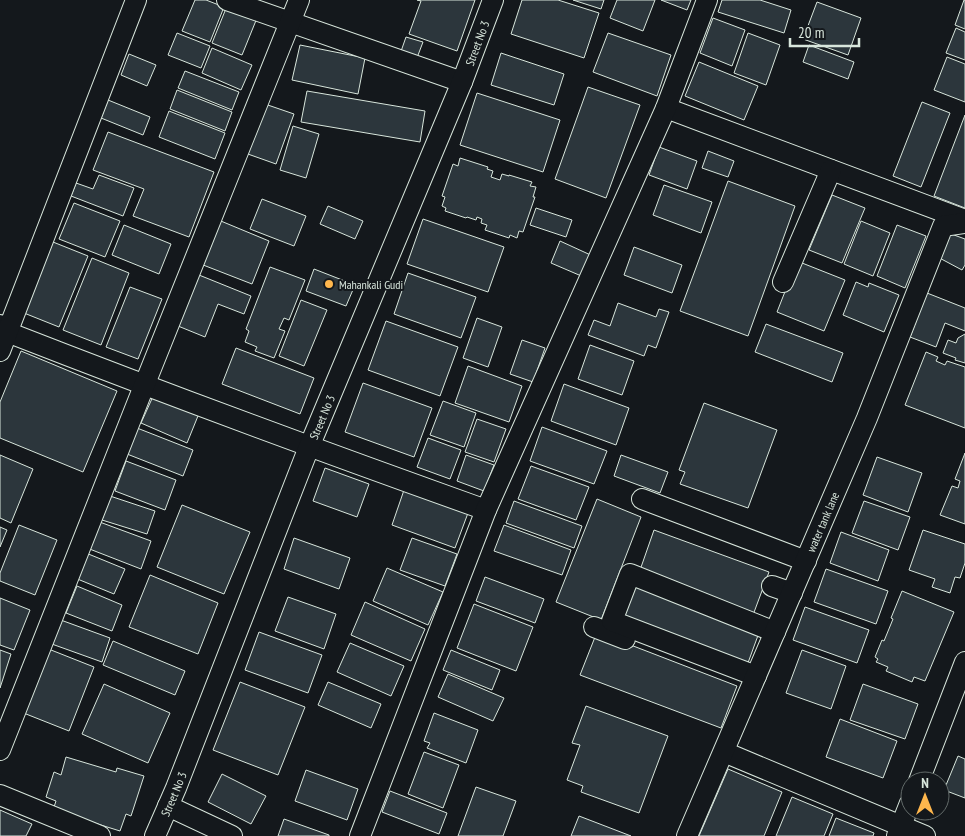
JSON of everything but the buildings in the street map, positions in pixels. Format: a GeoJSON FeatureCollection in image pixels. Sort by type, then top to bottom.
{"type":"FeatureCollection","features":[{"type":"Feature","properties":{"kind":"street"},"geometry":{"type":"LineString","coordinates":[[0,350],[4,328],[136,0]]}},
{"type":"Feature","properties":{"kind":"street"},"geometry":{"type":"LineString","coordinates":[[227,0],[462,82]]}},
{"type":"Feature","properties":{"kind":"street"},"geometry":{"type":"LineString","coordinates":[[0,750],[299,0]]}},
{"type":"Feature","properties":{"kind":"street","name":"Street No 3"},"geometry":{"type":"LineString","coordinates":[[155,836],[309,447],[462,82],[493,0]]}},
{"type":"Feature","properties":{"kind":"street"},"geometry":{"type":"LineString","coordinates":[[360,836],[486,510],[666,108],[707,0]]}},
{"type":"Feature","properties":{"kind":"street"},"geometry":{"type":"LineString","coordinates":[[666,108],[965,222]]}},
{"type":"Feature","properties":{"kind":"street"},"geometry":{"type":"LineString","coordinates":[[783,282],[831,170]]}},
{"type":"Feature","properties":{"kind":"street","name":"water tank lane"},"geometry":{"type":"LineString","coordinates":[[688,836],[867,418],[943,226],[965,222]]}},
{"type":"Feature","properties":{"kind":"street"},"geometry":{"type":"LineString","coordinates":[[4,328],[144,386],[486,510]]}},
{"type":"Feature","properties":{"kind":"street"},"geometry":{"type":"LineString","coordinates":[[642,500],[803,566]]}},
{"type":"Feature","properties":{"kind":"street"},"geometry":{"type":"LineString","coordinates":[[779,564],[803,566]]}},
{"type":"Feature","properties":{"kind":"street"},"geometry":{"type":"LineString","coordinates":[[753,682],[612,621],[630,574],[775,632]]}},
{"type":"Feature","properties":{"kind":"street"},"geometry":{"type":"LineString","coordinates":[[772,586],[792,593]]}},
{"type":"Feature","properties":{"kind":"street"},"geometry":{"type":"LineString","coordinates":[[594,627],[753,682]]}},
{"type":"Feature","properties":{"kind":"street"},"geometry":{"type":"LineString","coordinates":[[923,771],[965,662]]}},
{"type":"Feature","properties":{"kind":"street"},"geometry":{"type":"LineString","coordinates":[[724,752],[899,831],[925,836]]}},
{"type":"Feature","properties":{"kind":"street"},"geometry":{"type":"LineString","coordinates":[[0,796],[100,836]]}},
{"type":"Feature","properties":{"kind":"street"},"geometry":{"type":"LineString","coordinates":[[168,806],[232,836]]}},
{"type":"Feature","properties":{"kind":"place","name":"Mahankali Gudi"},"geometry":{"type":"Point","coordinates":[329,284]}}]}
